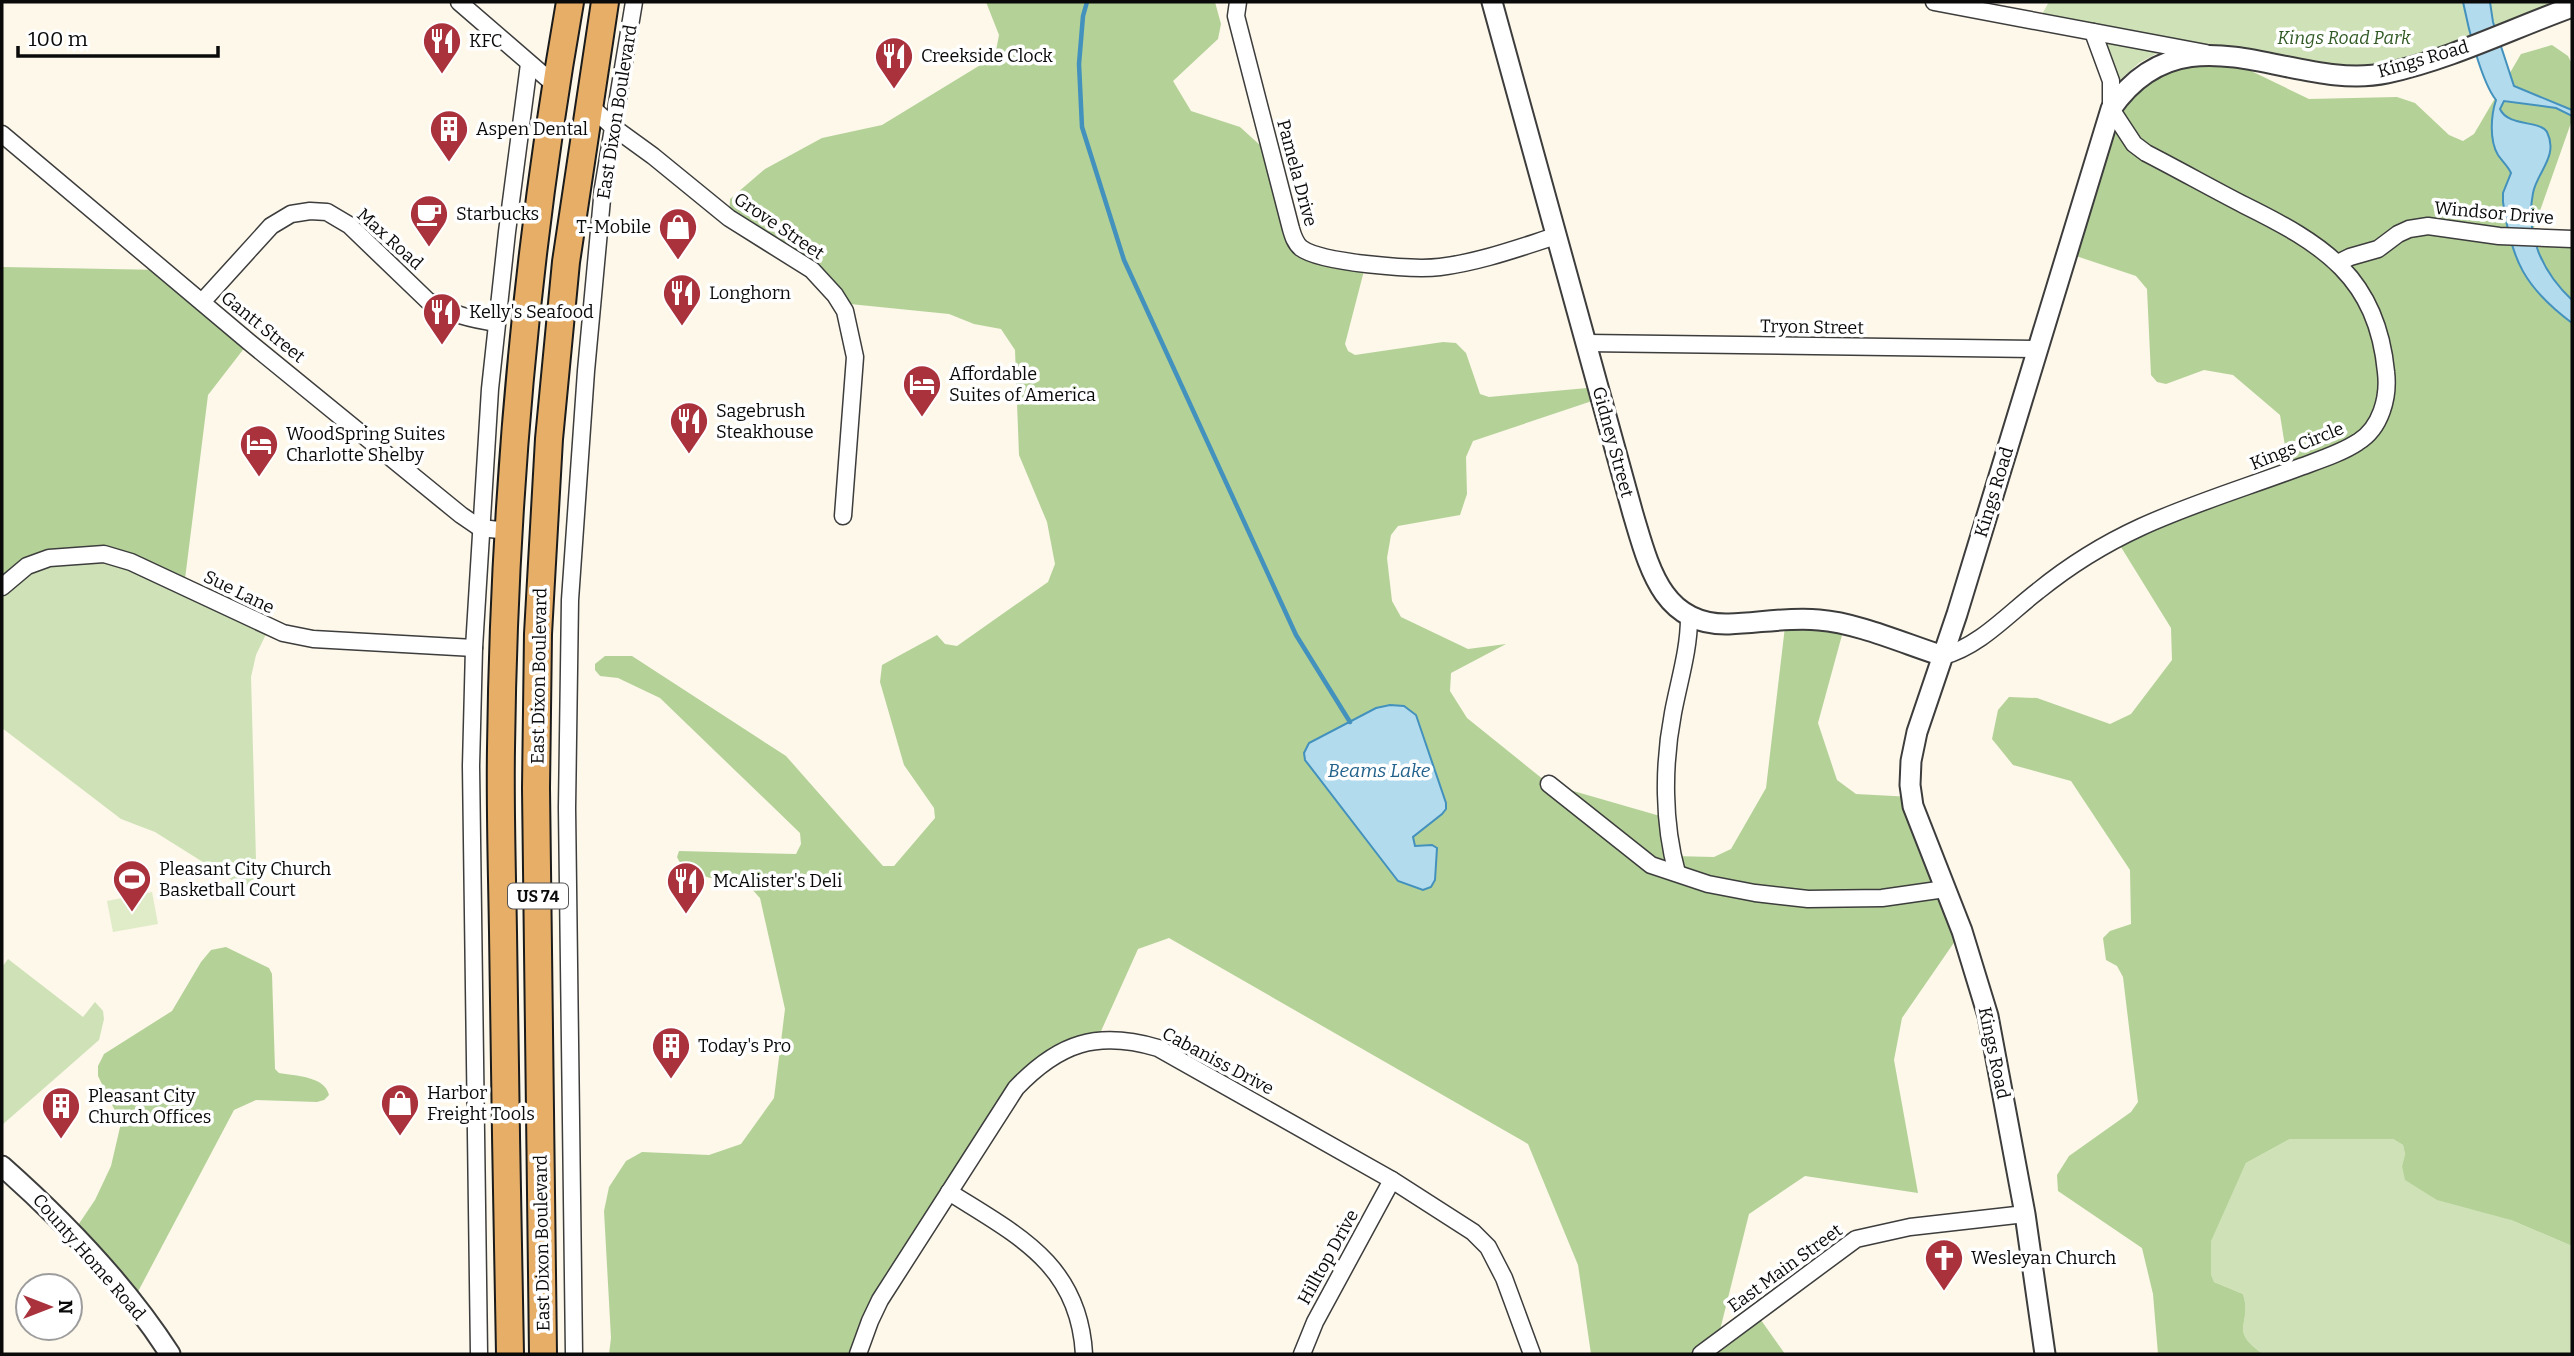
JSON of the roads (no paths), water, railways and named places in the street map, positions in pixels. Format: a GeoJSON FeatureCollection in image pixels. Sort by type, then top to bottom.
{"type":"FeatureCollection","features":[{"type":"Feature","properties":{"kind":"highway","name":"East Dixon Boulevard"},"geometry":{"type":"LineString","coordinates":[[510,1354],[501,748],[509,531],[526,319],[555,85],[570,2]]}},
{"type":"Feature","properties":{"kind":"highway"},"geometry":{"type":"LineString","coordinates":[[587,2],[579,82],[580,91],[588,104]]}},
{"type":"Feature","properties":{"kind":"highway","name":"East Dixon Boulevard"},"geometry":{"type":"LineString","coordinates":[[542,1354],[538,634],[549,439],[566,262],[588,104],[606,2]]}},
{"type":"Feature","properties":{"kind":"highway"},"geometry":{"type":"LineString","coordinates":[[555,85],[564,94],[569,109],[558,232],[558,242],[566,262]]}},
{"type":"Feature","properties":{"kind":"highway"},"geometry":{"type":"LineString","coordinates":[[501,748],[517,800],[523,968],[528,976],[538,977]]}},
{"type":"Feature","properties":{"kind":"highway"},"geometry":{"type":"LineString","coordinates":[[504,996],[516,997],[521,1003],[524,1138],[541,1177]]}},
{"type":"Feature","properties":{"kind":"street"},"geometry":{"type":"LineString","coordinates":[[459,2],[555,85]]}},
{"type":"Feature","properties":{"kind":"street","name":"East Dixon Boulevard"},"geometry":{"type":"LineString","coordinates":[[574,1354],[568,979],[567,712],[570,600],[603,188],[634,2]]}},
{"type":"Feature","properties":{"kind":"street","name":"Gidney Street"},"geometry":{"type":"LineString","coordinates":[[1492,2],[1641,540],[1659,585],[1669,601],[1689,618]]}},
{"type":"Feature","properties":{"kind":"street"},"geometry":{"type":"LineString","coordinates":[[1934,2],[2218,55]]}},
{"type":"Feature","properties":{"kind":"street","name":"Kings Road"},"geometry":{"type":"LineString","coordinates":[[2045,1354],[2025,1214],[1988,1016],[1962,931],[1913,806],[1911,761],[1917,732],[1943,656],[2111,109],[2137,78],[2163,63],[2218,55],[2340,74],[2386,73],[2452,53],[2572,7]]}},
{"type":"Feature","properties":{"kind":"street","name":"Pamela Drive"},"geometry":{"type":"LineString","coordinates":[[1237,9],[1291,229],[1301,248],[1325,257],[1425,268],[1497,255],[1556,236]]}},
{"type":"Feature","properties":{"kind":"street"},"geometry":{"type":"LineString","coordinates":[[2093,32],[2111,81],[2111,109]]}},
{"type":"Feature","properties":{"kind":"street"},"geometry":{"type":"LineString","coordinates":[[479,1354],[471,766],[474,648],[480,528],[496,323],[529,64]]}},
{"type":"Feature","properties":{"kind":"street","name":"Grove Street"},"geometry":{"type":"LineString","coordinates":[[588,104],[613,127],[729,218],[812,270],[835,295],[845,311],[855,357],[843,516]]}},
{"type":"Feature","properties":{"kind":"street","name":"Kings Circle"},"geometry":{"type":"LineString","coordinates":[[1943,656],[1971,645],[2065,570],[2116,539],[2359,442],[2377,424],[2385,402],[2387,379],[2384,350],[2375,318],[2361,291],[2338,263],[2281,223],[2146,153],[2126,133],[2111,109]]}},
{"type":"Feature","properties":{"kind":"street","name":"Gantt Street"},"geometry":{"type":"LineString","coordinates":[[2,134],[202,302],[480,528]]}},
{"type":"Feature","properties":{"kind":"street","name":"Max Road"},"geometry":{"type":"LineString","coordinates":[[202,302],[271,226],[291,214],[327,212],[349,225],[428,301],[456,314],[496,323]]}},
{"type":"Feature","properties":{"kind":"street","name":"Windsor Drive"},"geometry":{"type":"LineString","coordinates":[[2338,263],[2378,249],[2398,234],[2428,226],[2499,236],[2572,239]]}},
{"type":"Feature","properties":{"kind":"street","name":"Tryon Street"},"geometry":{"type":"LineString","coordinates":[[1586,343],[2038,349]]}},
{"type":"Feature","properties":{"kind":"street"},"geometry":{"type":"LineString","coordinates":[[480,528],[509,531]]}},
{"type":"Feature","properties":{"kind":"street","name":"Sue Lane"},"geometry":{"type":"LineString","coordinates":[[2,587],[27,566],[49,558],[104,554],[131,562],[283,634],[313,639],[474,648]]}},
{"type":"Feature","properties":{"kind":"street"},"geometry":{"type":"LineString","coordinates":[[1678,873],[1672,856],[1667,817],[1667,751],[1689,638],[1689,618],[1728,624],[1786,618],[1822,620],[1845,624],[1943,656]]}},
{"type":"Feature","properties":{"kind":"street"},"geometry":{"type":"LineString","coordinates":[[1549,784],[1651,865],[1709,884],[1808,899],[1882,898],[1945,889]]}},
{"type":"Feature","properties":{"kind":"street"},"geometry":{"type":"LineString","coordinates":[[538,977],[568,979]]}},
{"type":"Feature","properties":{"kind":"street"},"geometry":{"type":"LineString","coordinates":[[474,996],[504,996]]}},
{"type":"Feature","properties":{"kind":"street","name":"Cabaniss Drive"},"geometry":{"type":"LineString","coordinates":[[858,1354],[880,1300],[1016,1087],[1056,1053],[1097,1040],[1118,1039],[1158,1048],[1392,1180],[1473,1232],[1488,1247],[1504,1278],[1532,1354]]}},
{"type":"Feature","properties":{"kind":"street","name":"County Home Road"},"geometry":{"type":"LineString","coordinates":[[2,1166],[47,1205],[112,1278],[170,1354]]}},
{"type":"Feature","properties":{"kind":"street","name":"Hilltop Drive"},"geometry":{"type":"LineString","coordinates":[[1302,1354],[1315,1322],[1392,1180]]}},
{"type":"Feature","properties":{"kind":"street"},"geometry":{"type":"LineString","coordinates":[[949,1192],[1024,1240],[1056,1270],[1081,1325],[1084,1354]]}},
{"type":"Feature","properties":{"kind":"street","name":"East Main Street"},"geometry":{"type":"LineString","coordinates":[[1701,1354],[1856,1239],[1910,1227],[2025,1214]]}},
{"type":"Feature","properties":{"kind":"water"},"geometry":{"type":"Polygon","coordinates":[[[2463,2],[2490,2],[2493,22],[2514,86],[2572,110],[2572,116],[2556,108],[2504,101],[2500,109],[2510,118],[2538,126],[2547,132],[2550,141],[2549,156],[2535,185],[2531,208],[2532,223],[2544,265],[2572,300],[2572,323],[2532,285],[2516,257],[2503,202],[2503,193],[2511,173],[2495,149],[2492,135],[2496,100],[2480,67],[2463,2]]]}},
{"type":"Feature","properties":{"kind":"water","name":"Beams Lake"},"geometry":{"type":"Polygon","coordinates":[[[1404,706],[1416,715],[1446,803],[1442,814],[1413,837],[1415,846],[1432,845],[1437,848],[1435,880],[1431,887],[1423,890],[1398,881],[1305,760],[1304,753],[1309,743],[1376,708],[1404,706]]]}},
{"type":"Feature","properties":{"kind":"waterway"},"geometry":{"type":"LineString","coordinates":[[1087,2],[1083,16],[1079,64],[1082,127],[1124,260],[1296,635],[1350,722]]}},
{"type":"Feature","properties":{"kind":"place","name":"KFC"},"geometry":{"type":"Point","coordinates":[442,75]}},
{"type":"Feature","properties":{"kind":"place","name":"Creekside Clock"},"geometry":{"type":"Point","coordinates":[894,90]}},
{"type":"Feature","properties":{"kind":"place","name":"Aspen Dental"},"geometry":{"type":"Point","coordinates":[449,163]}},
{"type":"Feature","properties":{"kind":"place","name":"Starbucks"},"geometry":{"type":"Point","coordinates":[429,248]}},
{"type":"Feature","properties":{"kind":"place","name":"T-Mobile"},"geometry":{"type":"Point","coordinates":[678,261]}},
{"type":"Feature","properties":{"kind":"place","name":"Longhorn"},"geometry":{"type":"Point","coordinates":[682,327]}},
{"type":"Feature","properties":{"kind":"place","name":"Kelly's Seafood"},"geometry":{"type":"Point","coordinates":[442,346]}},
{"type":"Feature","properties":{"kind":"place","name":"Affordable Suites of America"},"geometry":{"type":"Point","coordinates":[922,418]}},
{"type":"Feature","properties":{"kind":"place","name":"Sagebrush Steakhouse"},"geometry":{"type":"Point","coordinates":[689,455]}},
{"type":"Feature","properties":{"kind":"place","name":"WoodSpring Suites Charlotte Shelby"},"geometry":{"type":"Point","coordinates":[259,478]}},
{"type":"Feature","properties":{"kind":"place","name":"Pleasant City Church Basketball Court"},"geometry":{"type":"Point","coordinates":[132,913]}},
{"type":"Feature","properties":{"kind":"place","name":"McAlister's Deli"},"geometry":{"type":"Point","coordinates":[686,915]}},
{"type":"Feature","properties":{"kind":"place","name":"Today's Pro"},"geometry":{"type":"Point","coordinates":[671,1080]}},
{"type":"Feature","properties":{"kind":"place","name":"Harbor Freight Tools"},"geometry":{"type":"Point","coordinates":[400,1137]}},
{"type":"Feature","properties":{"kind":"place","name":"Pleasant City Church Offices"},"geometry":{"type":"Point","coordinates":[61,1140]}},
{"type":"Feature","properties":{"kind":"place","name":"Wesleyan Church"},"geometry":{"type":"Point","coordinates":[1944,1292]}},
{"type":"Feature","properties":{"kind":"park label","name":"Kings Road Park"},"geometry":{"type":"Point","coordinates":[2344,38]}}]}
